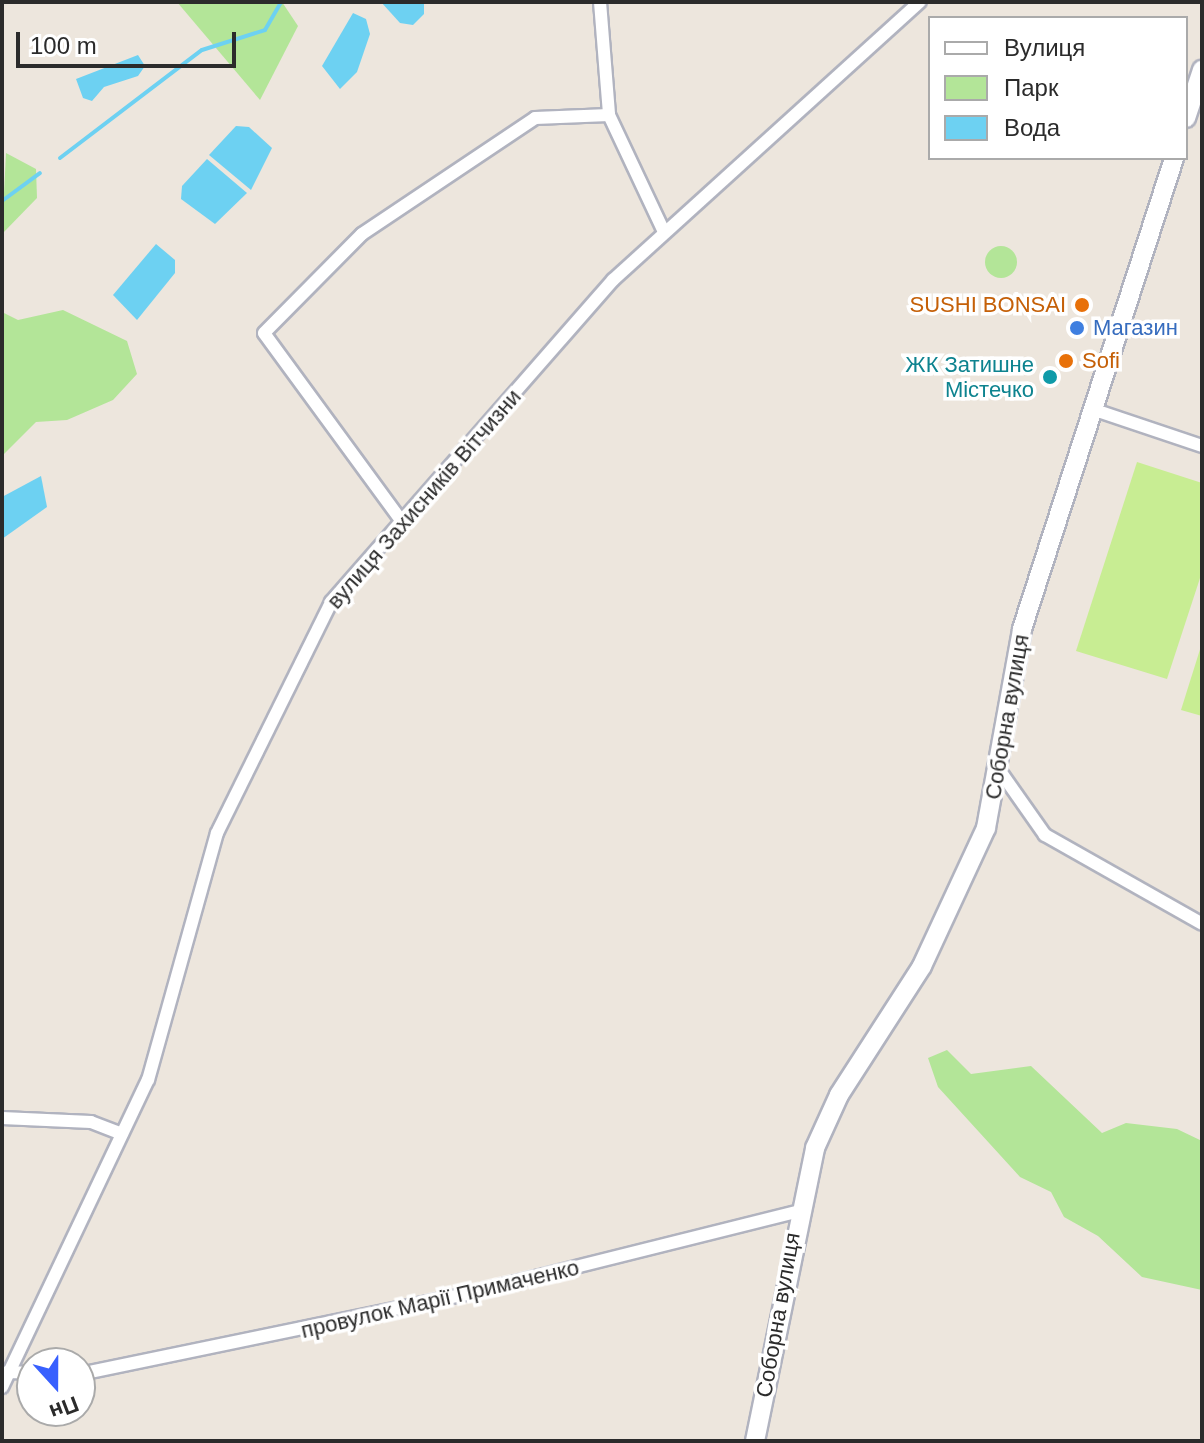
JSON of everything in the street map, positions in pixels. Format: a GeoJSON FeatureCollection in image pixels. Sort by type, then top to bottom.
{"type":"FeatureCollection","features":[{"type":"Feature","properties":{"kind":"street"},"geometry":{"type":"LineString","coordinates":[[600,2],[609,115],[663,230]]}},
{"type":"Feature","properties":{"kind":"street","name":"вулиця Захисників Вітчизни"},"geometry":{"type":"LineString","coordinates":[[2,1387],[148,1080],[217,833],[263,731],[331,602],[663,230],[920,2]]}},
{"type":"Feature","properties":{"kind":"street"},"geometry":{"type":"LineString","coordinates":[[1188,112],[1202,70]]}},
{"type":"Feature","properties":{"kind":"street"},"geometry":{"type":"LineString","coordinates":[[403,523],[264,333],[362,234],[535,118],[609,115]]}},
{"type":"Feature","properties":{"kind":"street","name":"Соборна вулиця"},"geometry":{"type":"LineString","coordinates":[[755,1441],[797,1212],[839,1095],[922,966],[961,883],[1000,771],[1022,629],[1173,160]]}},
{"type":"Feature","properties":{"kind":"street"},"geometry":{"type":"LineString","coordinates":[[1092,409],[1202,446]]}},
{"type":"Feature","properties":{"kind":"street"},"geometry":{"type":"LineString","coordinates":[[1000,771],[1045,835],[1202,924]]}},
{"type":"Feature","properties":{"kind":"street"},"geometry":{"type":"LineString","coordinates":[[2,1118],[77,1121],[122,1134]]}},
{"type":"Feature","properties":{"kind":"street","name":"провулок Марії Примаченко"},"geometry":{"type":"LineString","coordinates":[[96,1371],[471,1293],[797,1212]]}},
{"type":"Feature","properties":{"kind":"street"},"geometry":{"type":"LineString","coordinates":[[7,1372],[16,1372]]}},
{"type":"Feature","properties":{"kind":"green space"},"geometry":{"type":"Polygon","coordinates":[[[177,2],[282,2],[298,26],[260,100],[177,2]]]}},
{"type":"Feature","properties":{"kind":"green space"},"geometry":{"type":"Polygon","coordinates":[[[6,153],[36,169],[37,198],[2,234],[6,153]]]}},
{"type":"Feature","properties":{"kind":"green space"},"geometry":{"type":"Polygon","coordinates":[[[1001,246],[1012,251],[1017,262],[1012,273],[1001,278],[990,273],[985,262],[990,251],[1001,246]]]}},
{"type":"Feature","properties":{"kind":"green space"},"geometry":{"type":"Polygon","coordinates":[[[63,310],[127,341],[137,374],[113,400],[67,420],[36,422],[2,456],[2,312],[18,320],[63,310]]]}},
{"type":"Feature","properties":{"kind":"green space"},"geometry":{"type":"Polygon","coordinates":[[[1137,462],[1202,483],[1202,572],[1167,679],[1076,651],[1137,462]]]}},
{"type":"Feature","properties":{"kind":"green space"},"geometry":{"type":"Polygon","coordinates":[[[1202,643],[1202,716],[1181,710],[1202,643]]]}},
{"type":"Feature","properties":{"kind":"green space"},"geometry":{"type":"Polygon","coordinates":[[[947,1050],[971,1074],[1031,1066],[1102,1133],[1126,1123],[1177,1129],[1202,1141],[1202,1290],[1142,1277],[1098,1236],[1064,1217],[1051,1192],[1020,1177],[938,1087],[928,1058],[947,1050]]]}},
{"type":"Feature","properties":{"kind":"water"},"geometry":{"type":"Polygon","coordinates":[[[381,2],[424,2],[424,14],[413,25],[400,23],[381,2]]]}},
{"type":"Feature","properties":{"kind":"water"},"geometry":{"type":"Polygon","coordinates":[[[353,13],[366,19],[370,34],[357,72],[340,89],[322,66],[353,13]]]}},
{"type":"Feature","properties":{"kind":"water"},"geometry":{"type":"Polygon","coordinates":[[[138,55],[145,66],[138,76],[104,87],[92,101],[83,98],[76,79],[138,55]]]}},
{"type":"Feature","properties":{"kind":"water"},"geometry":{"type":"Polygon","coordinates":[[[236,126],[249,127],[272,148],[251,190],[209,155],[236,126]]]}},
{"type":"Feature","properties":{"kind":"water"},"geometry":{"type":"Polygon","coordinates":[[[207,159],[247,193],[215,224],[181,199],[182,186],[207,159]]]}},
{"type":"Feature","properties":{"kind":"water"},"geometry":{"type":"Polygon","coordinates":[[[156,244],[175,260],[175,273],[137,320],[113,295],[156,244]]]}},
{"type":"Feature","properties":{"kind":"water"},"geometry":{"type":"Polygon","coordinates":[[[41,476],[47,507],[2,539],[2,497],[41,476]]]}},
{"type":"Feature","properties":{"kind":"waterway"},"geometry":{"type":"LineString","coordinates":[[60,158],[202,50],[265,30],[281,2]]}},
{"type":"Feature","properties":{"kind":"waterway"},"geometry":{"type":"LineString","coordinates":[[2,201],[40,173]]}},
{"type":"Feature","properties":{"kind":"place","name":"SUSHI BONSAI"},"geometry":{"type":"Point","coordinates":[1082,305]}},
{"type":"Feature","properties":{"kind":"place","name":"Магазин"},"geometry":{"type":"Point","coordinates":[1077,328]}},
{"type":"Feature","properties":{"kind":"place","name":"Sofi"},"geometry":{"type":"Point","coordinates":[1066,361]}},
{"type":"Feature","properties":{"kind":"place","name":"ЖК Затишне Містечко"},"geometry":{"type":"Point","coordinates":[1050,377]}}]}
